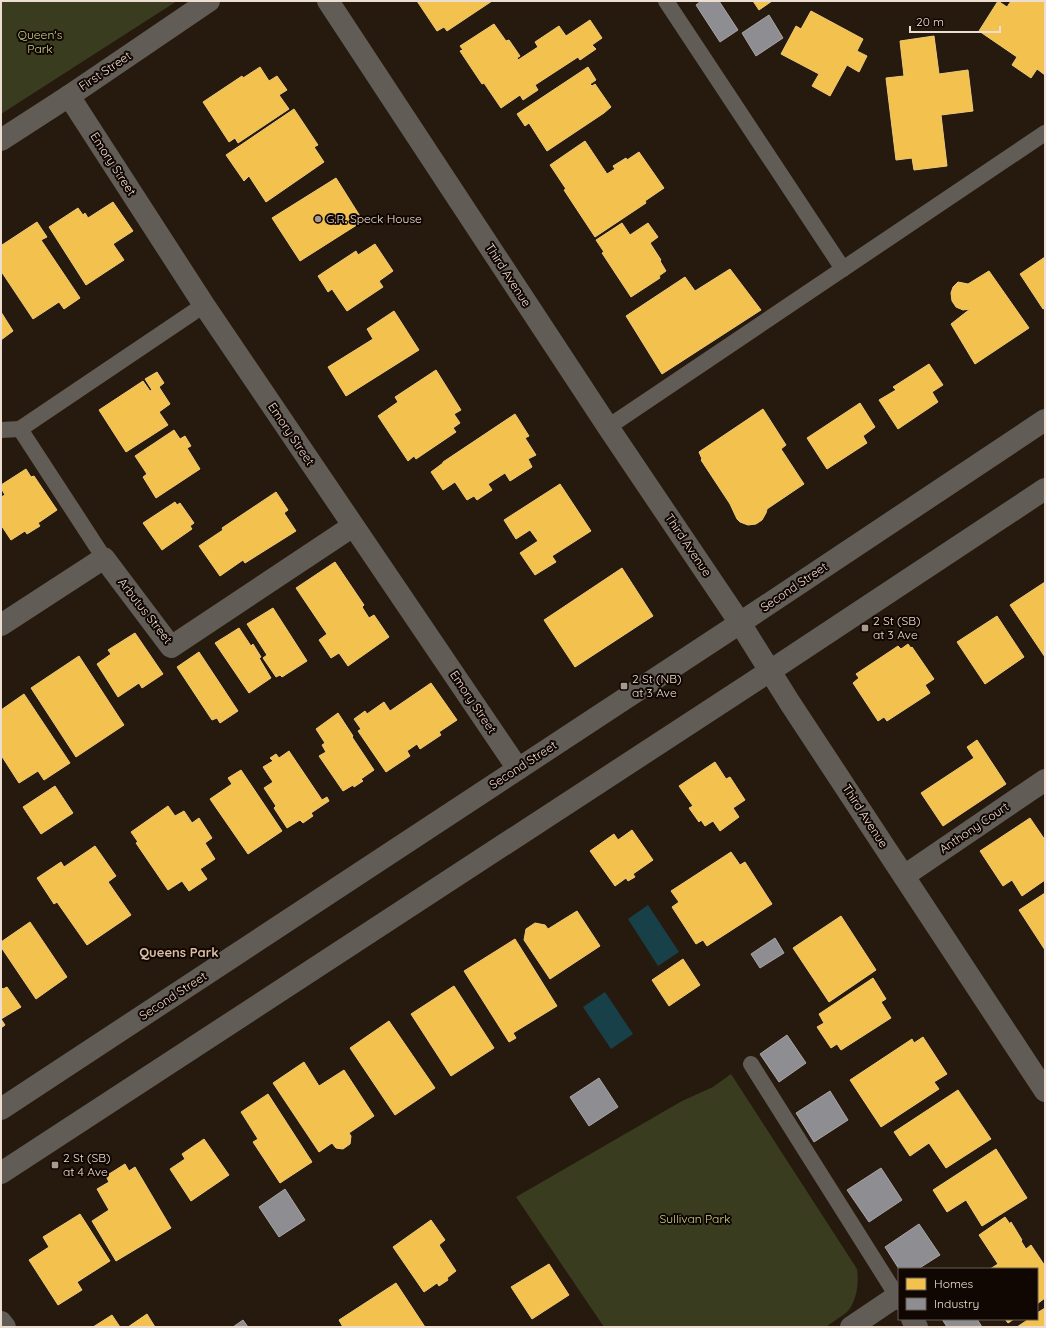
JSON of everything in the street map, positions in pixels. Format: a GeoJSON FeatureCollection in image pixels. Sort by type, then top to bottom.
{"type":"FeatureCollection","features":[{"type":"Feature","properties":{"kind":"street","name":"First Street"},"geometry":{"type":"LineString","coordinates":[[1,140],[70,96],[209,1]]}},
{"type":"Feature","properties":{"kind":"street","name":"Third Avenue"},"geometry":{"type":"LineString","coordinates":[[328,1],[608,427],[740,623],[1045,1090]]}},
{"type":"Feature","properties":{"kind":"street","name":"Emory Street"},"geometry":{"type":"LineString","coordinates":[[70,96],[204,305],[518,769]]}},
{"type":"Feature","properties":{"kind":"street","name":"Second Street"},"geometry":{"type":"LineString","coordinates":[[1,1109],[740,623],[1045,420]]}},
{"type":"Feature","properties":{"kind":"street"},"geometry":{"type":"LineString","coordinates":[[1,1173],[770,671],[1045,489]]}},
{"type":"Feature","properties":{"kind":"street","name":"Arbutus Street"},"geometry":{"type":"LineString","coordinates":[[104,558],[171,647],[353,526]]}},
{"type":"Feature","properties":{"kind":"street"},"geometry":{"type":"LineString","coordinates":[[1,625],[104,558]]}},
{"type":"Feature","properties":{"kind":"street","name":"Anthony Court"},"geometry":{"type":"LineString","coordinates":[[904,876],[1045,780]]}},
{"type":"Feature","properties":{"kind":"street"},"geometry":{"type":"LineString","coordinates":[[851,1327],[898,1298]]}},
{"type":"Feature","properties":{"kind":"street"},"geometry":{"type":"LineString","coordinates":[[1,1322],[5,1327]]}},
{"type":"Feature","properties":{"kind":"lane"},"geometry":{"type":"LineString","coordinates":[[666,1],[842,269]]}},
{"type":"Feature","properties":{"kind":"lane"},"geometry":{"type":"LineString","coordinates":[[608,427],[1045,133]]}},
{"type":"Feature","properties":{"kind":"lane"},"geometry":{"type":"LineString","coordinates":[[1,430],[20,429],[204,305]]}},
{"type":"Feature","properties":{"kind":"lane"},"geometry":{"type":"LineString","coordinates":[[20,429],[104,558]]}},
{"type":"Feature","properties":{"kind":"lane"},"geometry":{"type":"LineString","coordinates":[[751,1064],[898,1298]]}},
{"type":"Feature","properties":{"kind":"green space","name":"Queen's Park"},"geometry":{"type":"Polygon","coordinates":[[[1,1],[177,1],[1,114],[1,1]]]}},
{"type":"Feature","properties":{"kind":"green space","name":"Sullivan Park"},"geometry":{"type":"Polygon","coordinates":[[[731,1074],[857,1269],[858,1280],[853,1303],[847,1312],[826,1327],[604,1327],[516,1197],[682,1101],[713,1087],[731,1074]]]}},
{"type":"Feature","properties":{"kind":"water"},"geometry":{"type":"Polygon","coordinates":[[[648,905],[679,952],[658,966],[628,919],[648,905]]]}},
{"type":"Feature","properties":{"kind":"water"},"geometry":{"type":"Polygon","coordinates":[[[605,992],[633,1034],[611,1049],[583,1007],[605,992]]]}},
{"type":"Feature","properties":{"kind":"building: Homes"},"geometry":{"type":"Polygon","coordinates":[[[417,1],[492,1],[447,31],[444,27],[437,31],[417,1]]]}},
{"type":"Feature","properties":{"kind":"building: Homes"},"geometry":{"type":"Polygon","coordinates":[[[753,1],[772,1],[759,10],[753,1]]]}},
{"type":"Feature","properties":{"kind":"building: Homes"},"geometry":{"type":"Polygon","coordinates":[[[998,1],[1007,7],[1011,1],[1045,1],[1045,75],[1037,69],[1031,78],[1012,65],[1017,57],[979,31],[998,1]]]}},
{"type":"Feature","properties":{"kind":"building: Homes"},"geometry":{"type":"Polygon","coordinates":[[[811,11],[863,39],[857,51],[867,56],[859,72],[847,65],[830,96],[812,86],[819,74],[781,54],[796,26],[801,29],[811,11]]]}},
{"type":"Feature","properties":{"kind":"building: Homes"},"geometry":{"type":"Polygon","coordinates":[[[590,20],[602,38],[592,45],[596,49],[580,60],[578,57],[535,85],[538,90],[523,100],[520,95],[501,108],[484,83],[482,84],[460,51],[463,50],[460,46],[494,24],[506,41],[509,40],[520,56],[517,58],[518,60],[538,47],[535,42],[559,26],[566,36],[590,20]]]}},
{"type":"Feature","properties":{"kind":"building: Homes"},"geometry":{"type":"Polygon","coordinates":[[[934,36],[939,74],[968,70],[973,111],[941,115],[947,166],[914,170],[912,158],[896,160],[886,78],[904,76],[900,41],[934,36]]]}},
{"type":"Feature","properties":{"kind":"building: Homes"},"geometry":{"type":"Polygon","coordinates":[[[260,67],[269,81],[277,76],[287,90],[279,95],[289,109],[238,143],[235,138],[229,142],[203,102],[242,76],[243,78],[260,67]]]}},
{"type":"Feature","properties":{"kind":"building: Homes"},"geometry":{"type":"Polygon","coordinates":[[[588,67],[596,80],[590,84],[592,86],[595,84],[611,107],[547,151],[529,123],[525,126],[517,114],[588,67]]]}},
{"type":"Feature","properties":{"kind":"building: Homes"},"geometry":{"type":"Polygon","coordinates":[[[294,109],[318,145],[314,147],[324,162],[266,202],[249,176],[244,181],[226,155],[294,109]]]}},
{"type":"Feature","properties":{"kind":"building: Homes"},"geometry":{"type":"Polygon","coordinates":[[[585,141],[607,174],[615,169],[613,166],[626,158],[627,160],[639,152],[664,188],[645,201],[646,203],[595,237],[564,190],[566,189],[550,165],[585,141]]]}},
{"type":"Feature","properties":{"kind":"building: Homes","name":"G.R. Speck House"},"geometry":{"type":"Polygon","coordinates":[[[336,178],[363,221],[300,261],[272,218],[336,178]]]}},
{"type":"Feature","properties":{"kind":"building: Homes"},"geometry":{"type":"Polygon","coordinates":[[[113,202],[133,231],[113,244],[124,260],[86,285],[49,227],[78,208],[83,215],[85,213],[88,218],[113,202]]]}},
{"type":"Feature","properties":{"kind":"building: Homes"},"geometry":{"type":"Polygon","coordinates":[[[37,222],[47,237],[41,240],[80,298],[64,309],[59,302],[33,319],[1,271],[1,244],[2,245],[37,222]]]}},
{"type":"Feature","properties":{"kind":"building: Homes"},"geometry":{"type":"Polygon","coordinates":[[[622,223],[630,235],[648,223],[658,237],[650,243],[666,271],[659,276],[660,278],[631,297],[602,253],[604,252],[596,240],[622,223]]]}},
{"type":"Feature","properties":{"kind":"building: Homes"},"geometry":{"type":"Polygon","coordinates":[[[375,244],[393,271],[379,281],[383,287],[347,311],[332,289],[328,292],[318,276],[356,251],[358,255],[375,244]]]}},
{"type":"Feature","properties":{"kind":"building: Homes"},"geometry":{"type":"Polygon","coordinates":[[[1045,257],[1045,308],[1043,309],[1020,274],[1045,257]]]}},
{"type":"Feature","properties":{"kind":"building: Homes"},"geometry":{"type":"Polygon","coordinates":[[[730,269],[761,310],[662,374],[626,316],[685,277],[695,291],[730,269]]]}},
{"type":"Feature","properties":{"kind":"building: Homes"},"geometry":{"type":"Polygon","coordinates":[[[989,271],[1029,328],[975,364],[951,324],[970,309],[963,310],[956,307],[952,301],[951,293],[953,287],[958,282],[968,284],[989,271]]]}},
{"type":"Feature","properties":{"kind":"building: Homes"},"geometry":{"type":"Polygon","coordinates":[[[394,311],[419,350],[346,396],[328,367],[373,339],[367,329],[394,311]]]}},
{"type":"Feature","properties":{"kind":"building: Homes"},"geometry":{"type":"Polygon","coordinates":[[[1,312],[13,331],[1,340],[1,312]]]}},
{"type":"Feature","properties":{"kind":"building: Homes"},"geometry":{"type":"Polygon","coordinates":[[[929,364],[943,385],[932,392],[938,402],[898,429],[879,400],[896,390],[893,387],[929,364]]]}},
{"type":"Feature","properties":{"kind":"building: Homes"},"geometry":{"type":"Polygon","coordinates":[[[436,370],[461,410],[454,414],[460,423],[453,428],[456,432],[416,459],[414,456],[408,461],[378,416],[398,402],[395,397],[436,370]]]}},
{"type":"Feature","properties":{"kind":"building: Homes"},"geometry":{"type":"Polygon","coordinates":[[[157,372],[164,383],[159,387],[170,404],[159,412],[168,425],[126,452],[99,410],[143,381],[150,391],[152,390],[145,379],[157,372]]]}},
{"type":"Feature","properties":{"kind":"building: Homes"},"geometry":{"type":"Polygon","coordinates":[[[860,403],[875,427],[863,436],[867,443],[827,469],[807,438],[860,403]]]}},
{"type":"Feature","properties":{"kind":"building: Homes"},"geometry":{"type":"Polygon","coordinates":[[[763,409],[786,445],[781,449],[804,484],[767,509],[762,520],[756,524],[748,525],[737,519],[730,504],[701,460],[702,459],[699,452],[763,409]]]}},
{"type":"Feature","properties":{"kind":"building: Homes"},"geometry":{"type":"Polygon","coordinates":[[[515,414],[529,436],[525,438],[536,455],[528,459],[532,467],[510,481],[505,473],[488,484],[492,490],[477,500],[474,496],[467,500],[455,482],[443,490],[431,472],[443,462],[515,414]]]}},
{"type":"Feature","properties":{"kind":"building: Homes"},"geometry":{"type":"Polygon","coordinates":[[[174,430],[180,439],[185,436],[191,446],[187,448],[200,469],[156,498],[143,477],[147,474],[135,456],[174,430]]]}},
{"type":"Feature","properties":{"kind":"building: Homes"},"geometry":{"type":"Polygon","coordinates":[[[26,469],[31,477],[34,476],[57,510],[38,523],[40,526],[27,534],[25,531],[11,540],[1,525],[1,497],[5,495],[1,485],[26,469]]]}},
{"type":"Feature","properties":{"kind":"building: Homes"},"geometry":{"type":"Polygon","coordinates":[[[560,484],[591,531],[552,556],[556,562],[535,575],[520,553],[538,541],[530,530],[516,539],[504,520],[560,484]]]}},
{"type":"Feature","properties":{"kind":"building: Homes"},"geometry":{"type":"Polygon","coordinates":[[[276,492],[288,510],[284,513],[296,531],[245,563],[243,560],[220,576],[199,546],[223,530],[222,528],[276,492]]]}},
{"type":"Feature","properties":{"kind":"building: Homes"},"geometry":{"type":"Polygon","coordinates":[[[175,502],[177,505],[180,503],[194,523],[190,526],[192,529],[162,550],[143,523],[175,502]]]}},
{"type":"Feature","properties":{"kind":"building: Homes"},"geometry":{"type":"Polygon","coordinates":[[[335,562],[364,605],[362,607],[369,618],[374,615],[389,637],[348,666],[339,653],[331,658],[319,640],[327,634],[296,588],[335,562]]]}},
{"type":"Feature","properties":{"kind":"building: Homes"},"geometry":{"type":"Polygon","coordinates":[[[622,568],[653,616],[575,667],[544,620],[622,568]]]}},
{"type":"Feature","properties":{"kind":"building: Homes"},"geometry":{"type":"Polygon","coordinates":[[[1045,582],[1045,657],[1010,605],[1045,582]]]}},
{"type":"Feature","properties":{"kind":"building: Homes"},"geometry":{"type":"Polygon","coordinates":[[[273,608],[307,661],[282,677],[280,675],[276,677],[263,658],[267,655],[247,624],[273,608]]]}},
{"type":"Feature","properties":{"kind":"building: Homes"},"geometry":{"type":"Polygon","coordinates":[[[997,616],[1024,657],[985,684],[957,642],[997,616]]]}},
{"type":"Feature","properties":{"kind":"building: Homes"},"geometry":{"type":"Polygon","coordinates":[[[239,628],[251,646],[253,644],[261,657],[259,658],[271,678],[249,693],[215,643],[239,628]]]}},
{"type":"Feature","properties":{"kind":"building: Homes"},"geometry":{"type":"Polygon","coordinates":[[[135,633],[163,674],[142,688],[139,683],[118,697],[97,664],[111,654],[108,650],[135,633]]]}},
{"type":"Feature","properties":{"kind":"building: Homes"},"geometry":{"type":"Polygon","coordinates":[[[908,644],[911,648],[912,647],[934,679],[925,685],[930,693],[887,721],[884,717],[878,721],[853,683],[859,678],[856,674],[898,646],[901,649],[908,644]]]}},
{"type":"Feature","properties":{"kind":"building: Homes"},"geometry":{"type":"Polygon","coordinates":[[[199,652],[238,711],[220,723],[217,718],[212,720],[177,667],[199,652]]]}},
{"type":"Feature","properties":{"kind":"building: Homes"},"geometry":{"type":"Polygon","coordinates":[[[79,656],[124,725],[76,757],[31,688],[79,656]]]}},
{"type":"Feature","properties":{"kind":"building: Homes"},"geometry":{"type":"Polygon","coordinates":[[[431,683],[457,720],[439,732],[441,735],[420,749],[417,744],[407,751],[410,756],[386,772],[358,731],[361,729],[354,719],[365,711],[367,714],[384,702],[390,711],[431,683]]]}},
{"type":"Feature","properties":{"kind":"building: Homes"},"geometry":{"type":"Polygon","coordinates":[[[24,694],[70,763],[44,780],[38,771],[19,783],[1,755],[1,710],[24,694]]]}},
{"type":"Feature","properties":{"kind":"building: Homes"},"geometry":{"type":"Polygon","coordinates":[[[338,713],[374,770],[361,779],[363,781],[354,787],[353,785],[343,791],[319,756],[326,752],[322,745],[325,743],[316,729],[338,713]]]}},
{"type":"Feature","properties":{"kind":"building: Homes"},"geometry":{"type":"Polygon","coordinates":[[[977,740],[1006,784],[943,826],[921,793],[974,758],[967,747],[977,740]]]}},
{"type":"Feature","properties":{"kind":"building: Homes"},"geometry":{"type":"Polygon","coordinates":[[[289,751],[322,800],[327,797],[329,801],[311,813],[313,816],[303,823],[300,820],[287,828],[274,808],[276,806],[264,788],[273,782],[263,767],[273,761],[270,758],[276,754],[279,758],[289,751]]]}},
{"type":"Feature","properties":{"kind":"building: Homes"},"geometry":{"type":"Polygon","coordinates":[[[715,762],[726,779],[730,777],[745,800],[733,808],[739,817],[720,831],[713,821],[705,826],[701,820],[699,822],[689,808],[693,806],[679,786],[715,762]]]}},
{"type":"Feature","properties":{"kind":"building: Homes"},"geometry":{"type":"Polygon","coordinates":[[[241,770],[282,831],[248,854],[210,799],[232,784],[228,778],[241,770]]]}},
{"type":"Feature","properties":{"kind":"building: Homes"},"geometry":{"type":"Polygon","coordinates":[[[55,786],[73,813],[41,834],[23,807],[55,786]]]}},
{"type":"Feature","properties":{"kind":"building: Homes"},"geometry":{"type":"Polygon","coordinates":[[[168,806],[175,816],[184,811],[192,823],[199,818],[212,838],[205,843],[215,859],[200,869],[207,879],[189,891],[182,881],[168,890],[136,843],[138,842],[131,832],[168,806]]]}},
{"type":"Feature","properties":{"kind":"building: Homes"},"geometry":{"type":"Polygon","coordinates":[[[1030,818],[1045,840],[1045,880],[1022,896],[1012,880],[1003,886],[980,851],[1030,818]]]}},
{"type":"Feature","properties":{"kind":"building: Homes"},"geometry":{"type":"Polygon","coordinates":[[[632,830],[653,860],[633,874],[635,877],[628,881],[626,878],[615,886],[590,851],[614,834],[618,840],[632,830]]]}},
{"type":"Feature","properties":{"kind":"building: Homes"},"geometry":{"type":"Polygon","coordinates":[[[95,846],[116,876],[108,882],[131,915],[87,945],[57,902],[54,904],[37,878],[61,862],[64,867],[95,846]]]}},
{"type":"Feature","properties":{"kind":"building: Homes"},"geometry":{"type":"Polygon","coordinates":[[[731,852],[740,865],[745,862],[772,904],[707,946],[703,940],[696,944],[672,907],[679,902],[671,891],[731,852]]]}},
{"type":"Feature","properties":{"kind":"building: Homes"},"geometry":{"type":"Polygon","coordinates":[[[1045,893],[1045,950],[1019,910],[1045,893]]]}},
{"type":"Feature","properties":{"kind":"building: Homes"},"geometry":{"type":"Polygon","coordinates":[[[577,911],[600,946],[550,979],[524,940],[526,929],[535,923],[545,925],[548,929],[577,911]]]}},
{"type":"Feature","properties":{"kind":"building: Homes"},"geometry":{"type":"Polygon","coordinates":[[[841,916],[876,970],[829,1002],[793,948],[841,916]]]}},
{"type":"Feature","properties":{"kind":"building: Homes"},"geometry":{"type":"Polygon","coordinates":[[[30,922],[67,977],[36,999],[1,947],[1,942],[30,922]]]}},
{"type":"Feature","properties":{"kind":"building: Homes"},"geometry":{"type":"Polygon","coordinates":[[[515,939],[557,1006],[513,1033],[516,1038],[509,1042],[464,971],[515,939]]]}},
{"type":"Feature","properties":{"kind":"building: Homes"},"geometry":{"type":"Polygon","coordinates":[[[683,959],[700,985],[669,1006],[652,980],[683,959]]]}},
{"type":"Feature","properties":{"kind":"building: Homes"},"geometry":{"type":"Polygon","coordinates":[[[873,978],[886,999],[881,1002],[891,1018],[841,1050],[837,1044],[831,1048],[817,1027],[824,1023],[819,1014],[873,978]]]}},
{"type":"Feature","properties":{"kind":"building: Homes"},"geometry":{"type":"Polygon","coordinates":[[[454,986],[494,1048],[451,1076],[411,1014],[454,986]]]}},
{"type":"Feature","properties":{"kind":"building: Homes"},"geometry":{"type":"Polygon","coordinates":[[[1,987],[3,989],[7,987],[21,1007],[1,1019],[1,987]]]}},
{"type":"Feature","properties":{"kind":"building: Homes"},"geometry":{"type":"Polygon","coordinates":[[[1,1019],[5,1025],[1,1028],[1,1019]]]}},
{"type":"Feature","properties":{"kind":"building: Homes"},"geometry":{"type":"Polygon","coordinates":[[[389,1021],[435,1088],[395,1115],[350,1048],[389,1021]]]}},
{"type":"Feature","properties":{"kind":"building: Homes"},"geometry":{"type":"Polygon","coordinates":[[[923,1037],[947,1074],[934,1082],[939,1089],[881,1127],[850,1080],[912,1039],[914,1043],[923,1037]]]}},
{"type":"Feature","properties":{"kind":"building: Homes"},"geometry":{"type":"Polygon","coordinates":[[[304,1062],[319,1086],[344,1070],[374,1116],[349,1133],[351,1136],[350,1144],[343,1149],[336,1148],[332,1143],[319,1152],[273,1083],[304,1062]]]}},
{"type":"Feature","properties":{"kind":"building: Homes"},"geometry":{"type":"Polygon","coordinates":[[[958,1090],[991,1139],[946,1168],[929,1143],[910,1156],[894,1132],[958,1090]]]}},
{"type":"Feature","properties":{"kind":"building: Homes"},"geometry":{"type":"Polygon","coordinates":[[[268,1094],[312,1162],[280,1183],[253,1142],[258,1139],[241,1112],[268,1094]]]}},
{"type":"Feature","properties":{"kind":"building: Homes"},"geometry":{"type":"Polygon","coordinates":[[[204,1139],[229,1175],[191,1201],[170,1169],[185,1159],[182,1154],[204,1139]]]}},
{"type":"Feature","properties":{"kind":"building: Homes"},"geometry":{"type":"Polygon","coordinates":[[[996,1149],[1027,1198],[982,1226],[966,1200],[947,1212],[933,1190],[996,1149]]]}},
{"type":"Feature","properties":{"kind":"building: Homes"},"geometry":{"type":"Polygon","coordinates":[[[125,1164],[129,1171],[135,1167],[171,1228],[116,1261],[92,1221],[109,1210],[97,1189],[109,1182],[106,1176],[125,1164]]]}},
{"type":"Feature","properties":{"kind":"building: Homes"},"geometry":{"type":"Polygon","coordinates":[[[80,1214],[110,1261],[77,1282],[82,1290],[58,1305],[29,1260],[49,1247],[43,1237],[80,1214]]]}},
{"type":"Feature","properties":{"kind":"building: Homes"},"geometry":{"type":"Polygon","coordinates":[[[1005,1217],[1010,1224],[1011,1222],[1026,1249],[1031,1245],[1045,1266],[1045,1298],[1038,1303],[1038,1268],[992,1268],[998,1264],[979,1235],[1005,1217]]]}},
{"type":"Feature","properties":{"kind":"building: Homes"},"geometry":{"type":"Polygon","coordinates":[[[431,1220],[445,1240],[439,1245],[456,1271],[447,1278],[448,1280],[439,1286],[437,1283],[424,1292],[393,1247],[431,1220]]]}},
{"type":"Feature","properties":{"kind":"building: Homes"},"geometry":{"type":"Polygon","coordinates":[[[549,1264],[569,1295],[532,1319],[511,1287],[549,1264]]]}},
{"type":"Feature","properties":{"kind":"building: Homes"},"geometry":{"type":"Polygon","coordinates":[[[396,1283],[425,1327],[343,1327],[339,1320],[396,1283]]]}},
{"type":"Feature","properties":{"kind":"building: Homes"},"geometry":{"type":"Polygon","coordinates":[[[1045,1308],[1045,1327],[1017,1327],[1028,1320],[1038,1320],[1038,1312],[1045,1308]]]}},
{"type":"Feature","properties":{"kind":"building: Homes"},"geometry":{"type":"Polygon","coordinates":[[[147,1314],[155,1327],[128,1327],[147,1314]]]}},
{"type":"Feature","properties":{"kind":"building: Homes"},"geometry":{"type":"Polygon","coordinates":[[[112,1315],[120,1327],[93,1327],[112,1315]]]}},
{"type":"Feature","properties":{"kind":"building: Homes"},"geometry":{"type":"Polygon","coordinates":[[[1006,1320],[1012,1320],[1008,1323],[1006,1320]]]}},
{"type":"Feature","properties":{"kind":"building: Industry"},"geometry":{"type":"Polygon","coordinates":[[[701,1],[719,1],[738,30],[720,42],[696,5],[701,1]]]}},
{"type":"Feature","properties":{"kind":"building: Industry"},"geometry":{"type":"Polygon","coordinates":[[[769,15],[783,38],[756,56],[742,33],[769,15]]]}},
{"type":"Feature","properties":{"kind":"building: Industry"},"geometry":{"type":"Polygon","coordinates":[[[775,938],[784,953],[760,968],[751,954],[775,938]]]}},
{"type":"Feature","properties":{"kind":"building: Industry"},"geometry":{"type":"Polygon","coordinates":[[[787,1035],[806,1063],[779,1082],[760,1054],[787,1035]]]}},
{"type":"Feature","properties":{"kind":"building: Industry"},"geometry":{"type":"Polygon","coordinates":[[[599,1078],[618,1107],[589,1126],[570,1097],[599,1078]]]}},
{"type":"Feature","properties":{"kind":"building: Industry"},"geometry":{"type":"Polygon","coordinates":[[[830,1091],[848,1120],[814,1142],[796,1113],[830,1091]]]}},
{"type":"Feature","properties":{"kind":"building: Industry"},"geometry":{"type":"Polygon","coordinates":[[[881,1168],[902,1200],[869,1222],[847,1190],[881,1168]]]}},
{"type":"Feature","properties":{"kind":"building: Industry"},"geometry":{"type":"Polygon","coordinates":[[[285,1189],[305,1220],[279,1237],[259,1207],[285,1189]]]}},
{"type":"Feature","properties":{"kind":"building: Industry"},"geometry":{"type":"Polygon","coordinates":[[[919,1224],[940,1255],[920,1268],[898,1268],[885,1247],[919,1224]]]}},
{"type":"Feature","properties":{"kind":"building: Industry"},"geometry":{"type":"Polygon","coordinates":[[[243,1320],[248,1327],[233,1327],[243,1320]]]}},
{"type":"Feature","properties":{"kind":"building: Industry"},"geometry":{"type":"Polygon","coordinates":[[[943,1320],[978,1320],[982,1327],[947,1327],[943,1320]]]}},
{"type":"Feature","properties":{"kind":"place","name":"G.R. Speck House"},"geometry":{"type":"Point","coordinates":[318,219]}},
{"type":"Feature","properties":{"kind":"place","name":"2 St (SB) at 3 Ave"},"geometry":{"type":"Point","coordinates":[865,628]}},
{"type":"Feature","properties":{"kind":"place","name":"2 St (NB) at 3 Ave"},"geometry":{"type":"Point","coordinates":[624,686]}},
{"type":"Feature","properties":{"kind":"place","name":"2 St (SB) at 4 Ave"},"geometry":{"type":"Point","coordinates":[55,1165]}},
{"type":"Feature","properties":{"kind":"district","name":"Queens Park"},"geometry":{"type":"Point","coordinates":[179,952]}}]}
